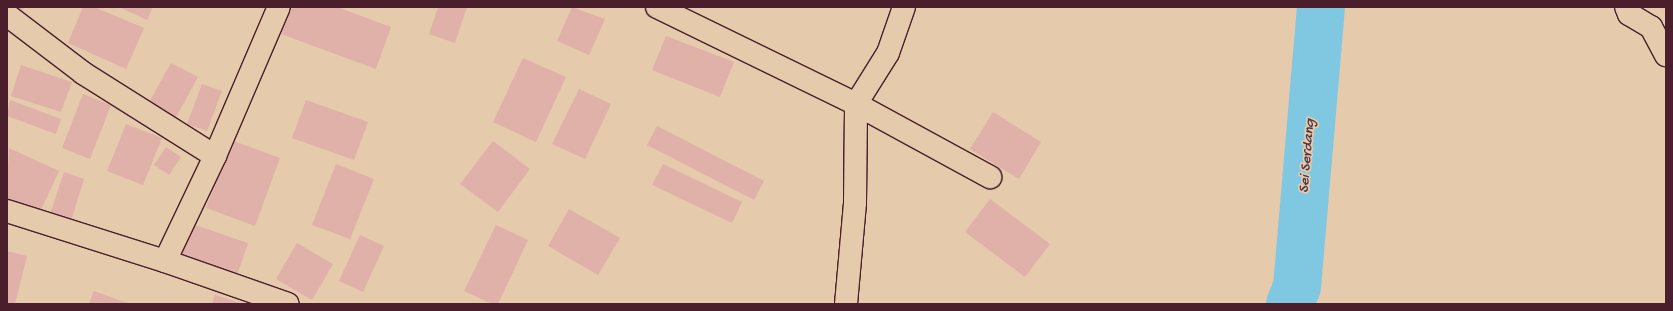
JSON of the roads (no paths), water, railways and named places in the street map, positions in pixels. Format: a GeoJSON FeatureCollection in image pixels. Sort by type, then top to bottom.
{"type":"FeatureCollection","features":[{"type":"Feature","properties":{"kind":"street"},"geometry":{"type":"LineString","coordinates":[[165,261],[215,156],[279,7]]}},
{"type":"Feature","properties":{"kind":"street"},"geometry":{"type":"LineString","coordinates":[[657,7],[856,104],[990,177]]}},
{"type":"Feature","properties":{"kind":"street"},"geometry":{"type":"LineString","coordinates":[[846,304],[855,203],[856,104],[888,53],[904,7]]}},
{"type":"Feature","properties":{"kind":"street"},"geometry":{"type":"LineString","coordinates":[[1626,7],[1628,14],[1650,27],[1666,55]]}},
{"type":"Feature","properties":{"kind":"street"},"geometry":{"type":"LineString","coordinates":[[7,15],[83,72],[215,156]]}},
{"type":"Feature","properties":{"kind":"street"},"geometry":{"type":"LineString","coordinates":[[7,211],[165,261],[288,304]]}},
{"type":"Feature","properties":{"kind":"waterway","name":"Sei Serdang"},"geometry":{"type":"LineString","coordinates":[[1290,304],[1297,287],[1321,7]]}}]}
